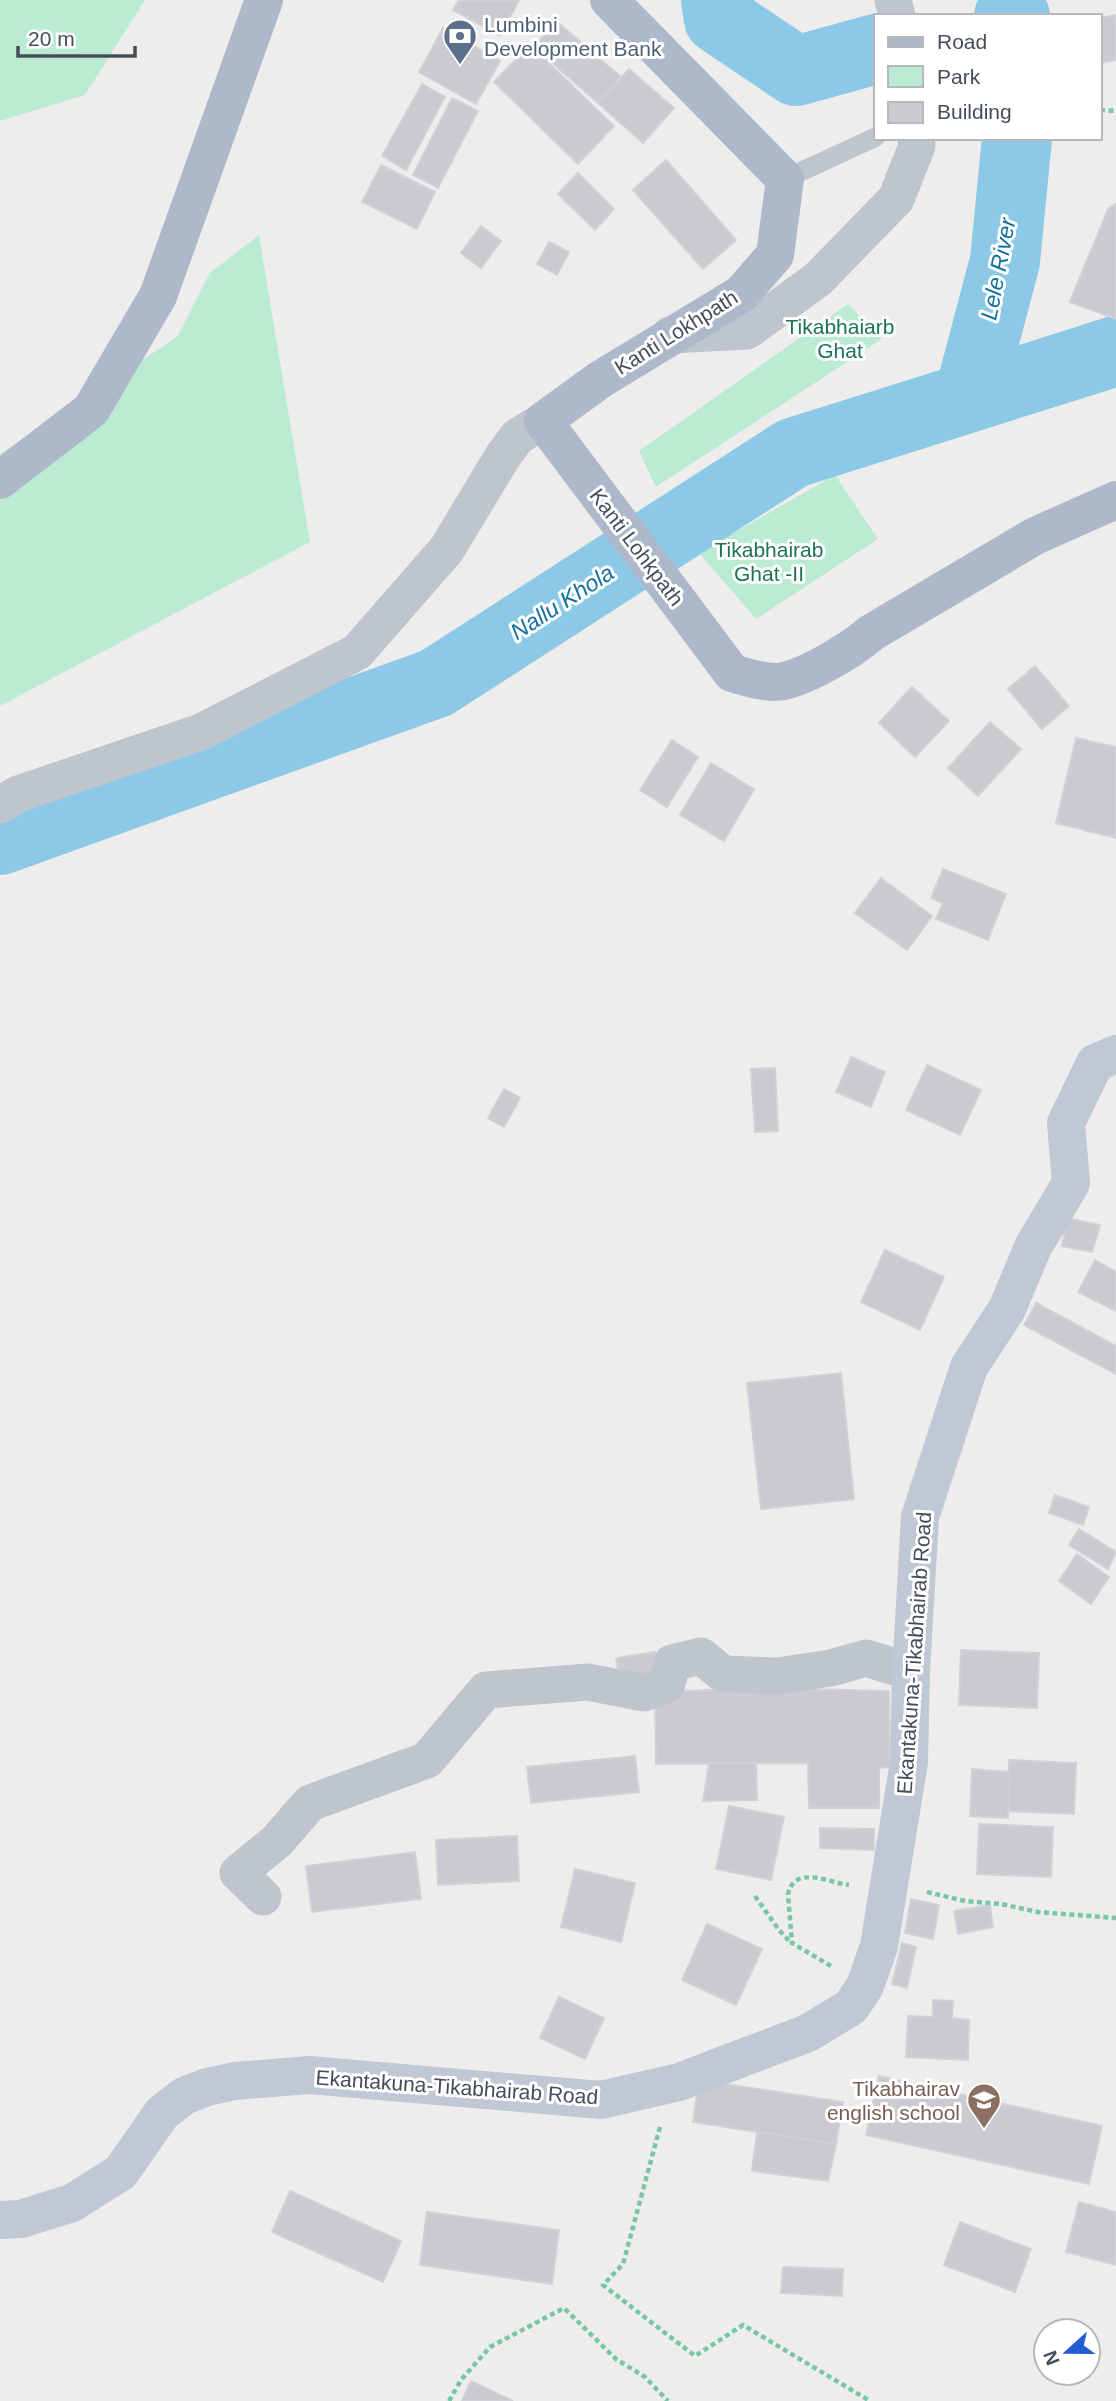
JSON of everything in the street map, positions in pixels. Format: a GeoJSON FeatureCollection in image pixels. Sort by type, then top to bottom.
{"type":"FeatureCollection","features":[{"type":"Feature","properties":{"kind":"main road"},"geometry":{"type":"LineString","coordinates":[[0,480],[91,410],[158,296],[264,0]]}},
{"type":"Feature","properties":{"kind":"main road"},"geometry":{"type":"LineString","coordinates":[[609,0],[785,179]]}},
{"type":"Feature","properties":{"kind":"main road","name":"Kanti Lokhpath"},"geometry":{"type":"LineString","coordinates":[[543,421],[601,379],[741,293],[775,256],[785,179]]}},
{"type":"Feature","properties":{"kind":"main road","name":"Kanti Lohkpath"},"geometry":{"type":"LineString","coordinates":[[543,421],[732,673],[754,680],[778,682],[815,669],[1035,536],[1116,500]]}},
{"type":"Feature","properties":{"kind":"main road","name":"Ekantakuna-Tikabhairab Road"},"geometry":{"type":"LineString","coordinates":[[0,2220],[21,2219],[72,2203],[121,2172],[162,2113],[184,2096],[207,2087],[235,2081],[309,2075],[601,2100],[680,2082],[808,2033],[851,2007],[865,1986],[879,1946],[907,1775],[920,1517],[969,1367],[1007,1309],[1033,1247],[1072,1184],[1066,1123],[1095,1063],[1116,1054]]}},
{"type":"Feature","properties":{"kind":"street"},"geometry":{"type":"LineString","coordinates":[[670,335],[747,331],[818,279],[896,199],[917,146],[916,140]]}},
{"type":"Feature","properties":{"kind":"street"},"geometry":{"type":"LineString","coordinates":[[0,805],[18,794],[201,732],[357,652],[447,549],[517,437],[543,421]]}},
{"type":"Feature","properties":{"kind":"street"},"geometry":{"type":"LineString","coordinates":[[264,1897],[238,1873],[277,1841],[310,1804],[427,1760],[486,1690],[588,1682],[644,1693],[667,1684],[672,1663],[701,1656],[723,1674],[777,1676],[831,1668],[866,1658],[911,1672]]}},
{"type":"Feature","properties":{"kind":"lane"},"geometry":{"type":"LineString","coordinates":[[785,179],[874,138]]}},
{"type":"Feature","properties":{"kind":"path"},"geometry":{"type":"LineString","coordinates":[[755,1896],[779,1930],[792,1943]]}},
{"type":"Feature","properties":{"kind":"path"},"geometry":{"type":"LineString","coordinates":[[965,1901],[1001,1904],[1038,1912],[1116,1918]]}},
{"type":"Feature","properties":{"kind":"path"},"geometry":{"type":"LineString","coordinates":[[680,2082],[670,2111],[657,2132],[623,2264],[603,2286],[695,2356],[743,2325],[870,2401]]}},
{"type":"Feature","properties":{"kind":"path"},"geometry":{"type":"LineString","coordinates":[[449,2401],[461,2380],[490,2347],[564,2308],[616,2359],[645,2377],[668,2401]]}},
{"type":"Feature","properties":{"kind":"green space"},"geometry":{"type":"Polygon","coordinates":[[[0,0],[145,0],[85,95],[0,121],[0,0]]]}},
{"type":"Feature","properties":{"kind":"green space"},"geometry":{"type":"Polygon","coordinates":[[[259,235],[310,542],[0,706],[0,454],[177,337],[210,273],[259,235]]]}},
{"type":"Feature","properties":{"kind":"green space","name":"Tikabhaiarb Ghat"},"geometry":{"type":"Polygon","coordinates":[[[848,304],[882,339],[656,487],[639,451],[848,304]]]}},
{"type":"Feature","properties":{"kind":"green space","name":"Tikabhairab Ghat -II"},"geometry":{"type":"Polygon","coordinates":[[[835,475],[878,539],[756,619],[699,553],[835,475]]]}},
{"type":"Feature","properties":{"kind":"building"},"geometry":{"type":"Polygon","coordinates":[[[459,0],[519,0],[500,36],[453,10],[459,0]]]}},
{"type":"Feature","properties":{"kind":"building"},"geometry":{"type":"Polygon","coordinates":[[[1116,15],[1116,60],[1102,63],[1102,18],[1116,15]]]}},
{"type":"Feature","properties":{"kind":"building"},"geometry":{"type":"Polygon","coordinates":[[[556,21],[621,77],[598,103],[534,47],[556,21]]]}},
{"type":"Feature","properties":{"kind":"building","name":"Lumbini Development Bank"},"geometry":{"type":"Polygon","coordinates":[[[443,28],[500,61],[476,104],[419,72],[443,28]]]}},
{"type":"Feature","properties":{"kind":"building"},"geometry":{"type":"Polygon","coordinates":[[[530,45],[614,126],[578,164],[494,82],[530,45]]]}},
{"type":"Feature","properties":{"kind":"building"},"geometry":{"type":"Polygon","coordinates":[[[629,69],[674,108],[643,143],[598,103],[629,69]]]}},
{"type":"Feature","properties":{"kind":"building"},"geometry":{"type":"Polygon","coordinates":[[[422,84],[445,97],[406,170],[382,156],[422,84]]]}},
{"type":"Feature","properties":{"kind":"building"},"geometry":{"type":"Polygon","coordinates":[[[452,98],[478,111],[438,188],[413,175],[452,98]]]}},
{"type":"Feature","properties":{"kind":"building"},"geometry":{"type":"Polygon","coordinates":[[[666,160],[736,240],[703,269],[633,190],[666,160]]]}},
{"type":"Feature","properties":{"kind":"building"},"geometry":{"type":"Polygon","coordinates":[[[381,165],[435,192],[417,229],[362,202],[381,165]]]}},
{"type":"Feature","properties":{"kind":"building"},"geometry":{"type":"Polygon","coordinates":[[[578,173],[614,209],[595,230],[558,194],[578,173]]]}},
{"type":"Feature","properties":{"kind":"building"},"geometry":{"type":"Polygon","coordinates":[[[1116,204],[1116,319],[1070,302],[1108,209],[1116,204]]]}},
{"type":"Feature","properties":{"kind":"building"},"geometry":{"type":"Polygon","coordinates":[[[481,226],[501,241],[481,268],[461,253],[481,226]]]}},
{"type":"Feature","properties":{"kind":"building"},"geometry":{"type":"Polygon","coordinates":[[[549,242],[569,252],[557,275],[537,264],[549,242]]]}},
{"type":"Feature","properties":{"kind":"building"},"geometry":{"type":"Polygon","coordinates":[[[1035,666],[1069,706],[1042,729],[1008,689],[1035,666]]]}},
{"type":"Feature","properties":{"kind":"building"},"geometry":{"type":"Polygon","coordinates":[[[912,687],[949,721],[915,757],[879,723],[912,687]]]}},
{"type":"Feature","properties":{"kind":"building"},"geometry":{"type":"Polygon","coordinates":[[[990,722],[1021,749],[978,796],[948,768],[990,722]]]}},
{"type":"Feature","properties":{"kind":"building"},"geometry":{"type":"Polygon","coordinates":[[[1076,738],[1116,747],[1116,838],[1056,823],[1076,738]]]}},
{"type":"Feature","properties":{"kind":"building"},"geometry":{"type":"Polygon","coordinates":[[[672,740],[698,757],[667,807],[640,790],[672,740]]]}},
{"type":"Feature","properties":{"kind":"building"},"geometry":{"type":"Polygon","coordinates":[[[711,763],[754,789],[724,841],[680,815],[711,763]]]}},
{"type":"Feature","properties":{"kind":"building"},"geometry":{"type":"Polygon","coordinates":[[[943,869],[1006,894],[988,940],[936,919],[943,903],[931,898],[943,869]]]}},
{"type":"Feature","properties":{"kind":"building"},"geometry":{"type":"Polygon","coordinates":[[[881,878],[932,916],[907,950],[855,913],[881,878]]]}},
{"type":"Feature","properties":{"kind":"building"},"geometry":{"type":"Polygon","coordinates":[[[851,1057],[885,1072],[871,1107],[836,1092],[851,1057]]]}},
{"type":"Feature","properties":{"kind":"building"},"geometry":{"type":"Polygon","coordinates":[[[927,1065],[981,1090],[960,1135],[906,1110],[927,1065]]]}},
{"type":"Feature","properties":{"kind":"building"},"geometry":{"type":"Polygon","coordinates":[[[775,1068],[778,1131],[755,1132],[751,1069],[775,1068]]]}},
{"type":"Feature","properties":{"kind":"building"},"geometry":{"type":"Polygon","coordinates":[[[504,1089],[520,1098],[504,1127],[488,1118],[504,1089]]]}},
{"type":"Feature","properties":{"kind":"building"},"geometry":{"type":"Polygon","coordinates":[[[1067,1218],[1100,1225],[1092,1252],[1062,1246],[1067,1218]]]}},
{"type":"Feature","properties":{"kind":"building"},"geometry":{"type":"Polygon","coordinates":[[[885,1250],[944,1277],[920,1330],[861,1302],[885,1250]]]}},
{"type":"Feature","properties":{"kind":"building"},"geometry":{"type":"Polygon","coordinates":[[[1095,1260],[1116,1272],[1116,1311],[1078,1292],[1095,1260]]]}},
{"type":"Feature","properties":{"kind":"building"},"geometry":{"type":"Polygon","coordinates":[[[1036,1303],[1116,1346],[1116,1374],[1024,1325],[1036,1303]]]}},
{"type":"Feature","properties":{"kind":"building"},"geometry":{"type":"Polygon","coordinates":[[[841,1373],[854,1499],[761,1509],[747,1383],[841,1373]]]}},
{"type":"Feature","properties":{"kind":"building"},"geometry":{"type":"Polygon","coordinates":[[[1055,1495],[1089,1507],[1083,1525],[1049,1513],[1055,1495]]]}},
{"type":"Feature","properties":{"kind":"building"},"geometry":{"type":"Polygon","coordinates":[[[1079,1529],[1116,1552],[1108,1569],[1069,1545],[1079,1529]]]}},
{"type":"Feature","properties":{"kind":"building"},"geometry":{"type":"Polygon","coordinates":[[[1077,1554],[1109,1577],[1091,1604],[1059,1581],[1077,1554]]]}},
{"type":"Feature","properties":{"kind":"building"},"geometry":{"type":"Polygon","coordinates":[[[961,1650],[1039,1653],[1037,1708],[959,1705],[961,1650]]]}},
{"type":"Feature","properties":{"kind":"building"},"geometry":{"type":"Polygon","coordinates":[[[655,1652],[659,1674],[620,1681],[616,1658],[655,1652]]]}},
{"type":"Feature","properties":{"kind":"building"},"geometry":{"type":"Polygon","coordinates":[[[764,1688],[889,1691],[890,1767],[879,1768],[879,1808],[809,1808],[808,1763],[656,1764],[655,1692],[764,1688]]]}},
{"type":"Feature","properties":{"kind":"building"},"geometry":{"type":"Polygon","coordinates":[[[635,1756],[639,1792],[531,1803],[527,1767],[635,1756]]]}},
{"type":"Feature","properties":{"kind":"building"},"geometry":{"type":"Polygon","coordinates":[[[1009,1760],[1076,1763],[1074,1814],[1007,1811],[1009,1760]]]}},
{"type":"Feature","properties":{"kind":"building"},"geometry":{"type":"Polygon","coordinates":[[[709,1763],[756,1763],[757,1800],[703,1801],[709,1763]]]}},
{"type":"Feature","properties":{"kind":"building"},"geometry":{"type":"Polygon","coordinates":[[[972,1769],[1010,1772],[1008,1818],[970,1816],[972,1769]]]}},
{"type":"Feature","properties":{"kind":"building"},"geometry":{"type":"Polygon","coordinates":[[[729,1806],[784,1817],[771,1880],[716,1869],[729,1806]]]}},
{"type":"Feature","properties":{"kind":"building"},"geometry":{"type":"Polygon","coordinates":[[[979,1824],[1053,1827],[1051,1877],[977,1874],[979,1824]]]}},
{"type":"Feature","properties":{"kind":"building"},"geometry":{"type":"Polygon","coordinates":[[[820,1828],[874,1829],[874,1850],[820,1848],[820,1828]]]}},
{"type":"Feature","properties":{"kind":"building"},"geometry":{"type":"Polygon","coordinates":[[[517,1836],[519,1881],[438,1885],[436,1840],[517,1836]]]}},
{"type":"Feature","properties":{"kind":"building"},"geometry":{"type":"Polygon","coordinates":[[[415,1852],[421,1899],[312,1912],[306,1866],[415,1852]]]}},
{"type":"Feature","properties":{"kind":"building"},"geometry":{"type":"Polygon","coordinates":[[[575,1869],[635,1883],[621,1942],[561,1927],[575,1869]]]}},
{"type":"Feature","properties":{"kind":"building"},"geometry":{"type":"Polygon","coordinates":[[[911,1899],[939,1905],[933,1939],[905,1933],[911,1899]]]}},
{"type":"Feature","properties":{"kind":"building"},"geometry":{"type":"Polygon","coordinates":[[[990,1905],[993,1927],[958,1934],[954,1911],[990,1905]]]}},
{"type":"Feature","properties":{"kind":"building"},"geometry":{"type":"Polygon","coordinates":[[[707,1924],[762,1949],[736,2005],[682,1980],[707,1924]]]}},
{"type":"Feature","properties":{"kind":"building"},"geometry":{"type":"Polygon","coordinates":[[[902,1943],[916,1947],[907,1988],[892,1984],[902,1943]]]}},
{"type":"Feature","properties":{"kind":"building"},"geometry":{"type":"Polygon","coordinates":[[[559,1997],[604,2018],[585,2059],[540,2038],[559,1997]]]}},
{"type":"Feature","properties":{"kind":"building"},"geometry":{"type":"Polygon","coordinates":[[[933,2000],[953,2001],[952,2018],[969,2020],[968,2060],[906,2057],[908,2016],[933,2017],[933,2000]]]}},
{"type":"Feature","properties":{"kind":"building","name":"Tikabhairav english school"},"geometry":{"type":"Polygon","coordinates":[[[879,2076],[1102,2126],[1089,2184],[866,2135],[879,2076]]]}},
{"type":"Feature","properties":{"kind":"building"},"geometry":{"type":"Polygon","coordinates":[[[699,2080],[843,2102],[836,2144],[693,2122],[699,2080]]]}},
{"type":"Feature","properties":{"kind":"building"},"geometry":{"type":"Polygon","coordinates":[[[757,2132],[836,2144],[828,2181],[752,2171],[757,2132]]]}},
{"type":"Feature","properties":{"kind":"building"},"geometry":{"type":"Polygon","coordinates":[[[290,2191],[401,2241],[383,2282],[272,2232],[290,2191]]]}},
{"type":"Feature","properties":{"kind":"building"},"geometry":{"type":"Polygon","coordinates":[[[1079,2202],[1116,2212],[1116,2265],[1066,2252],[1079,2202]]]}},
{"type":"Feature","properties":{"kind":"building"},"geometry":{"type":"Polygon","coordinates":[[[427,2212],[559,2230],[552,2284],[420,2265],[427,2212]]]}},
{"type":"Feature","properties":{"kind":"building"},"geometry":{"type":"Polygon","coordinates":[[[960,2222],[1031,2249],[1015,2292],[944,2265],[960,2222]]]}},
{"type":"Feature","properties":{"kind":"building"},"geometry":{"type":"Polygon","coordinates":[[[783,2267],[843,2269],[842,2296],[781,2293],[783,2267]]]}},
{"type":"Feature","properties":{"kind":"building"},"geometry":{"type":"Polygon","coordinates":[[[471,2381],[513,2401],[462,2401],[471,2381]]]}},
{"type":"Feature","properties":{"kind":"waterway","name":"Lele River"},"geometry":{"type":"LineString","coordinates":[[716,0],[719,19],[796,71],[874,50]]}},
{"type":"Feature","properties":{"kind":"waterway","name":"Lele River"},"geometry":{"type":"LineString","coordinates":[[969,397],[1005,261],[1017,140]]}},
{"type":"Feature","properties":{"kind":"waterway","name":"Nallu Khola"},"geometry":{"type":"LineString","coordinates":[[0,840],[436,683],[793,453],[1116,351]]}},
{"type":"Feature","properties":{"kind":"place","name":"Lumbini Development Bank"},"geometry":{"type":"Point","coordinates":[460,66]}},
{"type":"Feature","properties":{"kind":"place","name":"Tikabhairav english school"},"geometry":{"type":"Point","coordinates":[984,2130]}}]}
